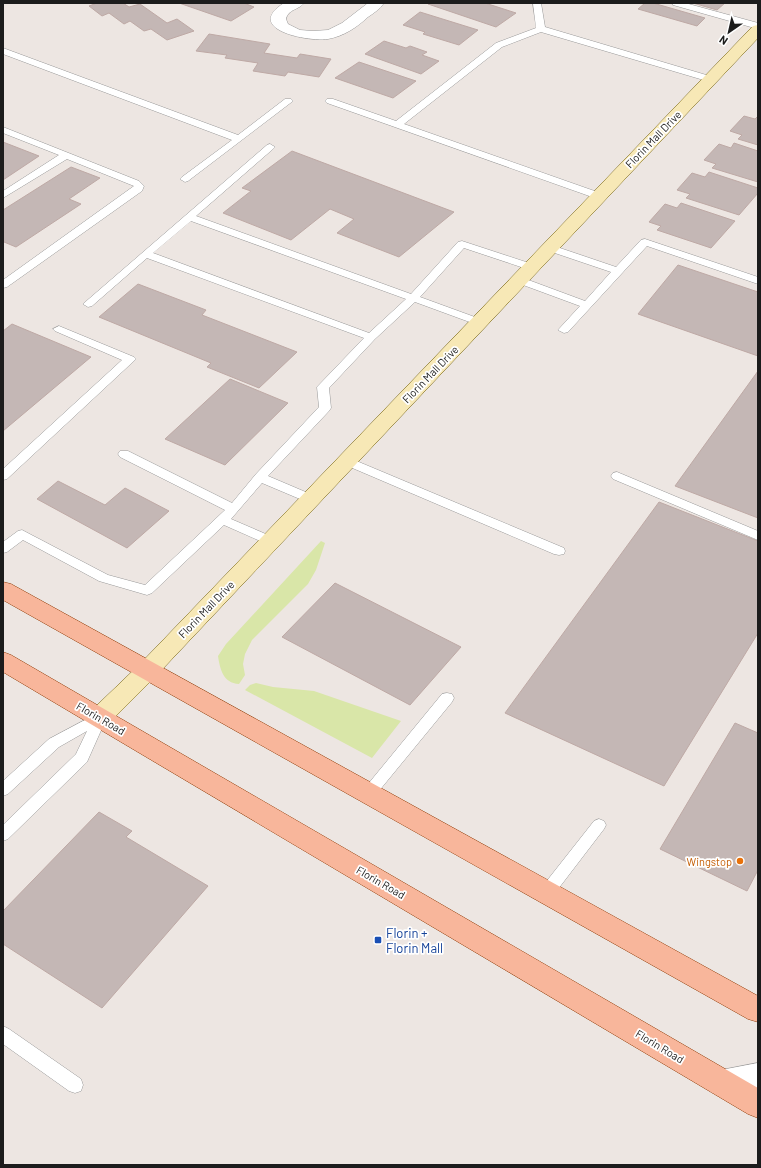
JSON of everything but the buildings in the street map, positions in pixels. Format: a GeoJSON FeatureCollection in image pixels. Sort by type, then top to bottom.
{"type":"FeatureCollection","features":[{"type":"Feature","properties":{"kind":"main road"},"geometry":{"type":"LineString","coordinates":[[3,590],[758,1010]]}},
{"type":"Feature","properties":{"kind":"main road","name":"Florin Road"},"geometry":{"type":"LineString","coordinates":[[3,661],[758,1104]]}},
{"type":"Feature","properties":{"kind":"street"},"geometry":{"type":"LineString","coordinates":[[298,3],[283,10],[279,14],[279,22],[283,27],[294,32],[308,35],[319,35],[329,34],[343,29],[377,3]]}},
{"type":"Feature","properties":{"kind":"street","name":"Florin Mall Drive"},"geometry":{"type":"LineString","coordinates":[[100,717],[148,670],[758,29]]}},
{"type":"Feature","properties":{"kind":"street"},"geometry":{"type":"LineString","coordinates":[[721,1083],[758,1076]]}},
{"type":"Feature","properties":{"kind":"lane"},"geometry":{"type":"LineString","coordinates":[[537,3],[541,29]]}},
{"type":"Feature","properties":{"kind":"lane"},"geometry":{"type":"LineString","coordinates":[[676,3],[758,26]]}},
{"type":"Feature","properties":{"kind":"lane"},"geometry":{"type":"LineString","coordinates":[[397,125],[499,45],[541,29],[710,79]]}},
{"type":"Feature","properties":{"kind":"lane"},"geometry":{"type":"LineString","coordinates":[[3,51],[239,139]]}},
{"type":"Feature","properties":{"kind":"lane"},"geometry":{"type":"LineString","coordinates":[[185,179],[288,101]]}},
{"type":"Feature","properties":{"kind":"lane"},"geometry":{"type":"LineString","coordinates":[[330,101],[599,196]]}},
{"type":"Feature","properties":{"kind":"lane"},"geometry":{"type":"LineString","coordinates":[[3,130],[136,183],[139,186],[138,189],[3,285]]}},
{"type":"Feature","properties":{"kind":"lane"},"geometry":{"type":"LineString","coordinates":[[88,304],[270,147]]}},
{"type":"Feature","properties":{"kind":"lane"},"geometry":{"type":"LineString","coordinates":[[3,196],[66,155]]}},
{"type":"Feature","properties":{"kind":"lane"},"geometry":{"type":"LineString","coordinates":[[190,217],[412,299],[479,322]]}},
{"type":"Feature","properties":{"kind":"lane"},"geometry":{"type":"LineString","coordinates":[[564,330],[645,242],[758,281]]}},
{"type":"Feature","properties":{"kind":"lane"},"geometry":{"type":"LineString","coordinates":[[3,549],[22,534],[104,578],[146,590],[234,509],[260,477],[325,408],[323,387],[371,337],[412,299],[462,244],[587,305]]}},
{"type":"Feature","properties":{"kind":"lane"},"geometry":{"type":"LineString","coordinates":[[550,248],[618,271]]}},
{"type":"Feature","properties":{"kind":"lane"},"geometry":{"type":"LineString","coordinates":[[146,254],[371,337]]}},
{"type":"Feature","properties":{"kind":"lane"},"geometry":{"type":"LineString","coordinates":[[3,476],[130,359],[59,329]]}},
{"type":"Feature","properties":{"kind":"lane"},"geometry":{"type":"LineString","coordinates":[[124,454],[234,509]]}},
{"type":"Feature","properties":{"kind":"lane"},"geometry":{"type":"LineString","coordinates":[[347,461],[560,551]]}},
{"type":"Feature","properties":{"kind":"lane"},"geometry":{"type":"LineString","coordinates":[[617,476],[758,536]]}},
{"type":"Feature","properties":{"kind":"lane"},"geometry":{"type":"LineString","coordinates":[[260,477],[311,499]]}},
{"type":"Feature","properties":{"kind":"lane"},"geometry":{"type":"LineString","coordinates":[[223,520],[271,541]]}},
{"type":"Feature","properties":{"kind":"lane"},"geometry":{"type":"LineString","coordinates":[[369,794],[447,698]]}},
{"type":"Feature","properties":{"kind":"lane"},"geometry":{"type":"LineString","coordinates":[[3,790],[54,743],[100,717]]}},
{"type":"Feature","properties":{"kind":"lane"},"geometry":{"type":"LineString","coordinates":[[3,835],[82,758],[100,717]]}},
{"type":"Feature","properties":{"kind":"lane"},"geometry":{"type":"LineString","coordinates":[[547,892],[599,825]]}},
{"type":"Feature","properties":{"kind":"lane"},"geometry":{"type":"LineString","coordinates":[[3,1034],[75,1085]]}},
{"type":"Feature","properties":{"kind":"green space"},"geometry":{"type":"Polygon","coordinates":[[[321,541],[325,543],[316,570],[308,584],[252,640],[245,654],[243,664],[245,675],[239,684],[229,681],[221,670],[218,656],[226,644],[321,541]]]}},
{"type":"Feature","properties":{"kind":"green space"},"geometry":{"type":"Polygon","coordinates":[[[256,683],[273,687],[314,691],[401,721],[372,758],[245,690],[250,685],[256,683]]]}},
{"type":"Feature","properties":{"kind":"place","name":"Wingstop"},"geometry":{"type":"Point","coordinates":[740,861]}},
{"type":"Feature","properties":{"kind":"place","name":"Florin + Florin Mall"},"geometry":{"type":"Point","coordinates":[378,940]}}]}
